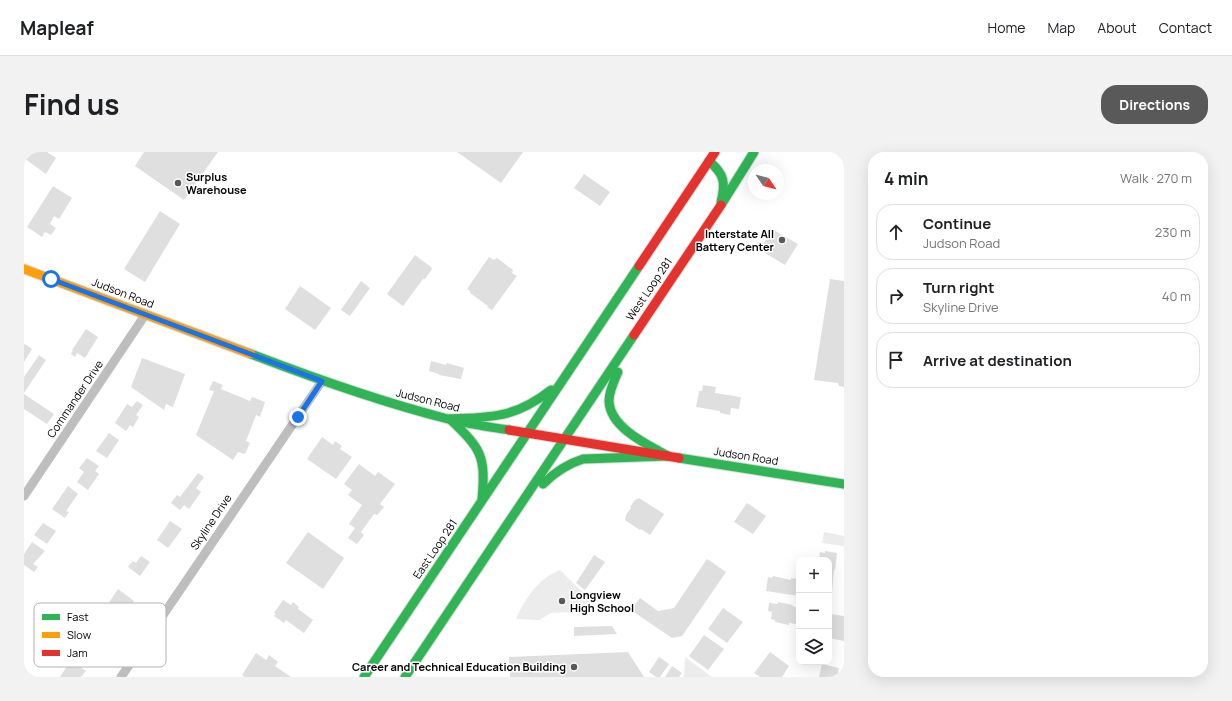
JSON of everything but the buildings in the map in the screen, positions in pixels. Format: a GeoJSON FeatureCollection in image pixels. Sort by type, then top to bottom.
{"type":"FeatureCollection","features":[{"type":"Feature","properties":{"kind":"main road","name":"West Loop 281"},"geometry":{"type":"LineString","coordinates":[[527,434],[715,152]]}},
{"type":"Feature","properties":{"kind":"main road","name":"West Loop 281"},"geometry":{"type":"LineString","coordinates":[[564,440],[719,208],[754,152]]}},
{"type":"Feature","properties":{"kind":"main road"},"geometry":{"type":"LineString","coordinates":[[709,161],[718,168],[723,178],[724,188],[719,208]]}},
{"type":"Feature","properties":{"kind":"main road","name":"Judson Road"},"geometry":{"type":"LineString","coordinates":[[24,269],[322,381],[373,398],[450,419],[527,434],[844,484]]}},
{"type":"Feature","properties":{"kind":"main road"},"geometry":{"type":"LineString","coordinates":[[637,330],[626,360],[612,384],[609,399],[611,411],[616,421],[624,429],[668,456]]}},
{"type":"Feature","properties":{"kind":"main road"},"geometry":{"type":"LineString","coordinates":[[450,419],[500,417],[516,413],[532,405],[563,380]]}},
{"type":"Feature","properties":{"kind":"main road"},"geometry":{"type":"LineString","coordinates":[[450,419],[472,440],[482,457],[484,471],[482,500]]}},
{"type":"Feature","properties":{"kind":"main road","name":"East Loop 281"},"geometry":{"type":"LineString","coordinates":[[364,677],[527,434]]}},
{"type":"Feature","properties":{"kind":"main road"},"geometry":{"type":"LineString","coordinates":[[405,677],[564,440]]}},
{"type":"Feature","properties":{"kind":"main road"},"geometry":{"type":"LineString","coordinates":[[520,506],[553,473],[572,462],[595,457],[668,456]]}},
{"type":"Feature","properties":{"kind":"main road"},"geometry":{"type":"LineString","coordinates":[[372,677],[381,651]]}},
{"type":"Feature","properties":{"kind":"street","name":"Commander Drive"},"geometry":{"type":"LineString","coordinates":[[24,496],[145,314]]}},
{"type":"Feature","properties":{"kind":"street","name":"Skyline Drive"},"geometry":{"type":"LineString","coordinates":[[166,611],[322,381]]}},
{"type":"Feature","properties":{"kind":"street","name":"Skyline Drive"},"geometry":{"type":"LineString","coordinates":[[121,677],[128,667]]}},
{"type":"Feature","properties":{"kind":"shaded area"},"geometry":{"type":"Polygon","coordinates":[[[824,532],[844,536],[844,546],[822,543],[824,532]]]}},
{"type":"Feature","properties":{"kind":"shaded area"},"geometry":{"type":"Polygon","coordinates":[[[560,570],[587,595],[589,601],[576,612],[551,613],[539,620],[516,619],[524,603],[539,584],[545,578],[560,570]]]}},
{"type":"Feature","properties":{"kind":"shaded area"},"geometry":{"type":"Polygon","coordinates":[[[685,657],[712,677],[683,677],[685,657]]]}},
{"type":"Feature","properties":{"kind":"traffic: fast"},"geometry":{"type":"LineString","coordinates":[[721,205],[754,152]]}},
{"type":"Feature","properties":{"kind":"traffic: fast"},"geometry":{"type":"LineString","coordinates":[[709,161],[721,174],[723,184],[721,202]]}},
{"type":"Feature","properties":{"kind":"traffic: fast"},"geometry":{"type":"LineString","coordinates":[[364,677],[639,266]]}},
{"type":"Feature","properties":{"kind":"traffic: fast"},"geometry":{"type":"LineString","coordinates":[[405,677],[634,335]]}},
{"type":"Feature","properties":{"kind":"traffic: fast"},"geometry":{"type":"LineString","coordinates":[[251,354],[373,398],[456,421],[509,430]]}},
{"type":"Feature","properties":{"kind":"traffic: fast"},"geometry":{"type":"LineString","coordinates":[[618,372],[613,382],[609,397],[611,411],[616,419],[631,434],[668,456]]}},
{"type":"Feature","properties":{"kind":"traffic: fast"},"geometry":{"type":"LineString","coordinates":[[450,419],[479,418],[515,411],[526,406],[551,390]]}},
{"type":"Feature","properties":{"kind":"traffic: fast"},"geometry":{"type":"LineString","coordinates":[[450,419],[469,438],[479,454],[483,472],[482,499]]}},
{"type":"Feature","properties":{"kind":"traffic: fast"},"geometry":{"type":"LineString","coordinates":[[543,484],[562,469],[583,459],[668,456]]}},
{"type":"Feature","properties":{"kind":"traffic: fast"},"geometry":{"type":"LineString","coordinates":[[679,458],[844,484]]}},
{"type":"Feature","properties":{"kind":"traffic: slow"},"geometry":{"type":"LineString","coordinates":[[24,269],[251,354]]}},
{"type":"Feature","properties":{"kind":"traffic: jam"},"geometry":{"type":"LineString","coordinates":[[639,266],[715,152]]}},
{"type":"Feature","properties":{"kind":"traffic: jam"},"geometry":{"type":"LineString","coordinates":[[634,335],[721,205]]}},
{"type":"Feature","properties":{"kind":"traffic: jam"},"geometry":{"type":"LineString","coordinates":[[509,430],[679,458]]}},
{"type":"Feature","properties":{"kind":"place","name":"Surplus Warehouse"},"geometry":{"type":"Point","coordinates":[178,183]}},
{"type":"Feature","properties":{"kind":"place","name":"Interstate All Battery Center"},"geometry":{"type":"Point","coordinates":[782,240]}},
{"type":"Feature","properties":{"kind":"place","name":"Longview High School"},"geometry":{"type":"Point","coordinates":[562,601]}},
{"type":"Feature","properties":{"kind":"place","name":"Career and Technical Education Building"},"geometry":{"type":"Point","coordinates":[574,667]}},
{"type":"Feature","properties":{"kind":"route"},"geometry":{"type":"LineString","coordinates":[[51,279],[322,381],[298,417]]}}]}
